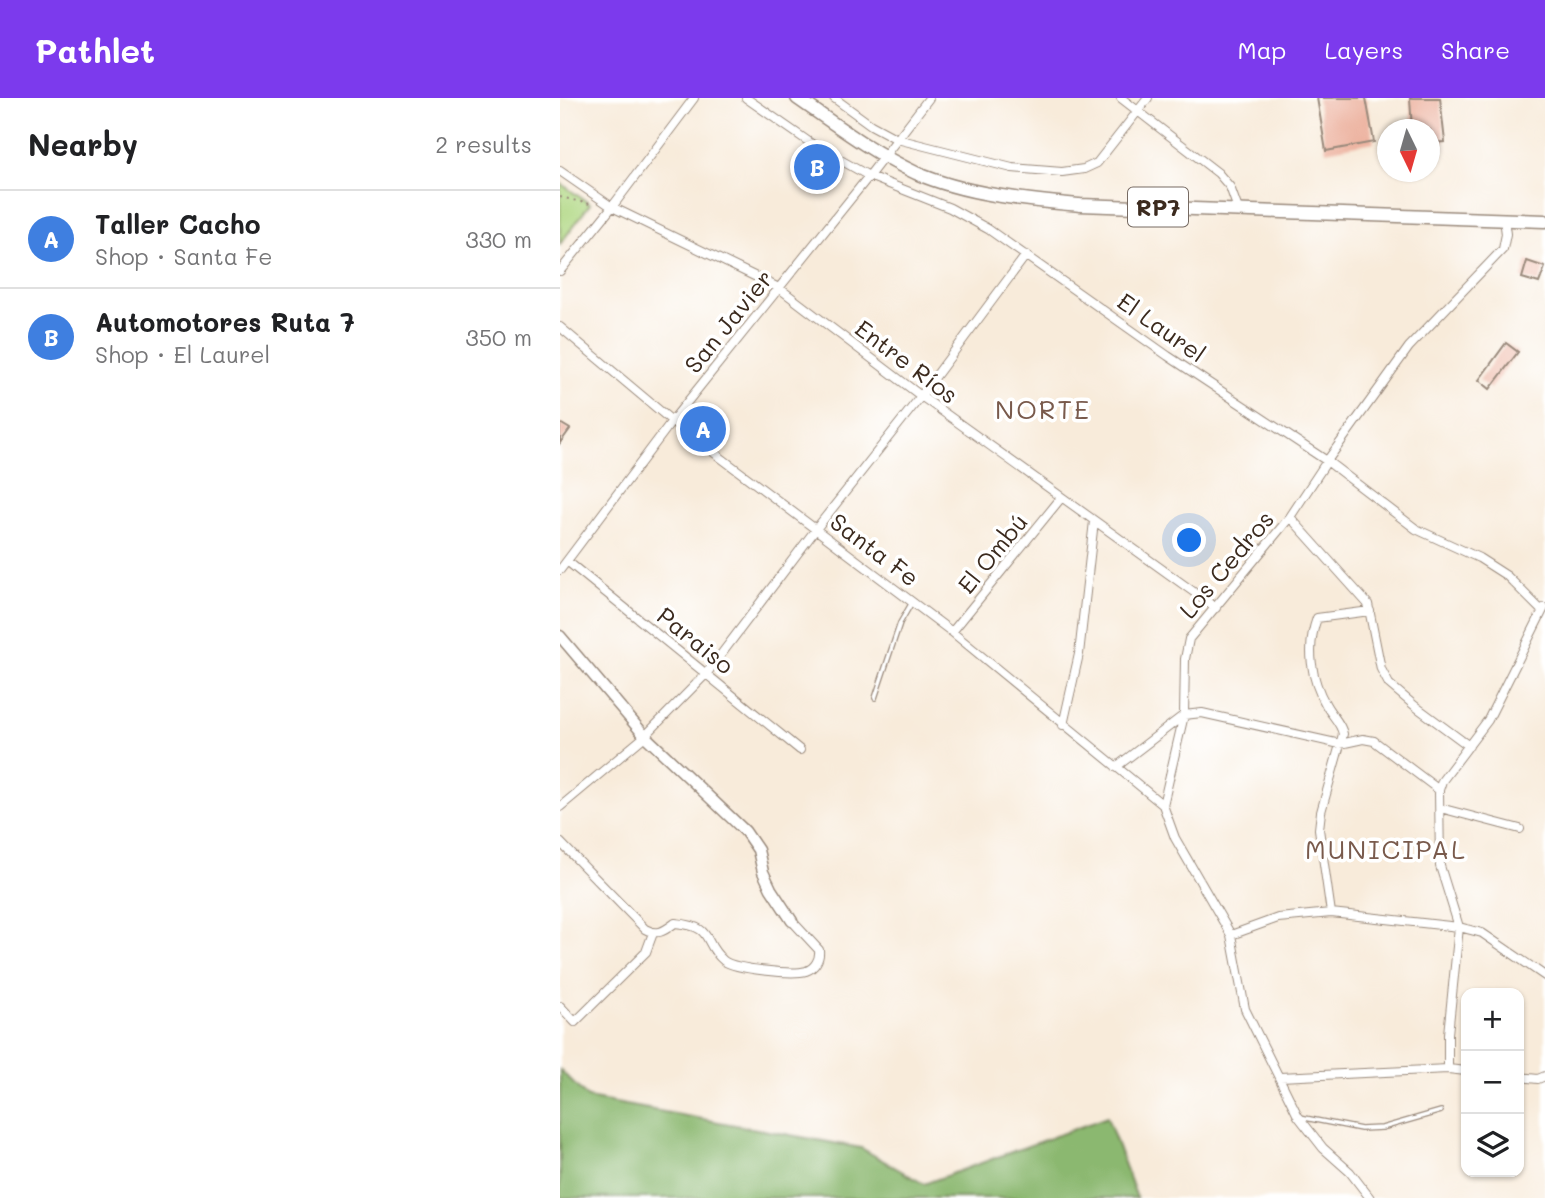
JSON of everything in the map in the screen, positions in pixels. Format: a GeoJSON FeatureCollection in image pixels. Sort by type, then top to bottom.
{"type":"FeatureCollection","features":[{"type":"Feature","properties":{"kind":"main road","name":"RP7"},"geometry":{"type":"LineString","coordinates":[[797,98],[885,157],[919,174],[970,190],[1028,200],[1080,205],[1545,221]]}},
{"type":"Feature","properties":{"kind":"main road"},"geometry":{"type":"LineString","coordinates":[[560,636],[645,736],[745,831],[758,850],[763,872],[771,889],[792,921]]}},
{"type":"Feature","properties":{"kind":"street"},"geometry":{"type":"LineString","coordinates":[[560,271],[694,98]]}},
{"type":"Feature","properties":{"kind":"street","name":"El Laurel"},"geometry":{"type":"LineString","coordinates":[[746,98],[812,144],[870,176],[950,208],[988,229],[1168,356],[1327,461],[1416,529],[1479,558],[1507,576],[1543,608]]}},
{"type":"Feature","properties":{"kind":"street"},"geometry":{"type":"LineString","coordinates":[[834,98],[871,125],[897,139],[1012,168],[1062,172],[1084,169],[1097,163],[1147,98]]}},
{"type":"Feature","properties":{"kind":"street","name":"San Javier"},"geometry":{"type":"LineString","coordinates":[[560,570],[672,421],[870,176],[929,98]]}},
{"type":"Feature","properties":{"kind":"street"},"geometry":{"type":"LineString","coordinates":[[1121,98],[1218,173],[1230,187],[1238,209]]}},
{"type":"Feature","properties":{"kind":"street","name":"Entre Ríos"},"geometry":{"type":"LineString","coordinates":[[560,172],[612,207],[779,288],[921,396],[1216,608]]}},
{"type":"Feature","properties":{"kind":"street","name":"Los Cedros"},"geometry":{"type":"LineString","coordinates":[[1163,806],[1184,715],[1185,659],[1189,639],[1290,516],[1409,347],[1503,249],[1506,234],[1504,219]]}},
{"type":"Feature","properties":{"kind":"street"},"geometry":{"type":"LineString","coordinates":[[560,807],[645,736],[707,673],[1026,255]]}},
{"type":"Feature","properties":{"kind":"street","name":"Santa Fe"},"geometry":{"type":"LineString","coordinates":[[560,327],[672,421],[953,632],[1163,806]]}},
{"type":"Feature","properties":{"kind":"street","name":"El Ombú"},"geometry":{"type":"LineString","coordinates":[[953,632],[1061,498]]}},
{"type":"Feature","properties":{"kind":"street"},"geometry":{"type":"LineString","coordinates":[[1290,516],[1368,604],[1381,669],[1390,684],[1469,746]]}},
{"type":"Feature","properties":{"kind":"street"},"geometry":{"type":"LineString","coordinates":[[1063,725],[1079,654],[1094,521]]}},
{"type":"Feature","properties":{"kind":"street","name":"Paraiso"},"geometry":{"type":"LineString","coordinates":[[567,561],[800,750]]}},
{"type":"Feature","properties":{"kind":"street"},"geometry":{"type":"LineString","coordinates":[[1448,1069],[1448,1034],[1459,927],[1440,866],[1439,790],[1442,781],[1488,720],[1543,608]]}},
{"type":"Feature","properties":{"kind":"street"},"geometry":{"type":"LineString","coordinates":[[1331,912],[1319,829],[1343,734],[1342,727],[1327,708],[1313,678],[1313,628],[1317,618],[1370,611]]}},
{"type":"Feature","properties":{"kind":"street"},"geometry":{"type":"LineString","coordinates":[[1116,766],[1184,715],[1202,713],[1340,744],[1374,741],[1439,790]]}},
{"type":"Feature","properties":{"kind":"street"},"geometry":{"type":"LineString","coordinates":[[1163,806],[1175,838],[1231,935],[1245,1009],[1298,1116],[1323,1148],[1350,1172],[1370,1198]]}},
{"type":"Feature","properties":{"kind":"street"},"geometry":{"type":"LineString","coordinates":[[1440,808],[1520,829]]}},
{"type":"Feature","properties":{"kind":"street"},"geometry":{"type":"LineString","coordinates":[[560,842],[645,929],[653,933],[664,932],[675,923],[695,925],[701,929],[723,960],[736,966],[804,972],[814,967],[820,956],[819,950],[792,921]]}},
{"type":"Feature","properties":{"kind":"street"},"geometry":{"type":"LineString","coordinates":[[1231,935],[1278,918],[1331,912],[1459,927],[1482,933],[1545,976]]}},
{"type":"Feature","properties":{"kind":"street"},"geometry":{"type":"LineString","coordinates":[[560,1006],[575,1022],[646,952],[653,933]]}},
{"type":"Feature","properties":{"kind":"street"},"geometry":{"type":"LineString","coordinates":[[1280,1077],[1461,1070]]}},
{"type":"Feature","properties":{"kind":"street"},"geometry":{"type":"LineString","coordinates":[[1524,1078],[1538,1079],[1545,1076]]}},
{"type":"Feature","properties":{"kind":"lane"},"geometry":{"type":"LineString","coordinates":[[875,698],[900,623],[912,602]]}},
{"type":"Feature","properties":{"kind":"lane"},"geometry":{"type":"LineString","coordinates":[[1298,1116],[1361,1129],[1382,1128],[1440,1111]]}},
{"type":"Feature","properties":{"kind":"path"},"geometry":{"type":"LineString","coordinates":[[560,197],[590,204]]}},
{"type":"Feature","properties":{"kind":"green space"},"geometry":{"type":"Polygon","coordinates":[[[560,183],[590,204],[560,244],[560,183]]]}},
{"type":"Feature","properties":{"kind":"green space"},"geometry":{"type":"Polygon","coordinates":[[[560,1070],[588,1098],[861,1148],[924,1184],[1107,1117],[1137,1198],[560,1198],[560,1070]]]}},
{"type":"Feature","properties":{"kind":"building"},"geometry":{"type":"Polygon","coordinates":[[[1317,98],[1366,98],[1374,142],[1326,151],[1317,98]]]}},
{"type":"Feature","properties":{"kind":"building"},"geometry":{"type":"Polygon","coordinates":[[[1410,98],[1440,98],[1445,142],[1440,142],[1440,119],[1411,119],[1410,98]]]}},
{"type":"Feature","properties":{"kind":"building"},"geometry":{"type":"Polygon","coordinates":[[[1527,261],[1545,267],[1539,283],[1522,278],[1527,261]]]}},
{"type":"Feature","properties":{"kind":"building"},"geometry":{"type":"Polygon","coordinates":[[[1506,343],[1518,352],[1490,389],[1479,380],[1506,343]]]}},
{"type":"Feature","properties":{"kind":"building"},"geometry":{"type":"Polygon","coordinates":[[[560,423],[570,429],[560,443],[560,423]]]}},
{"type":"Feature","properties":{"kind":"place","name":"Automotores Ruta 7"},"geometry":{"type":"Point","coordinates":[817,167]}},
{"type":"Feature","properties":{"kind":"place","name":"Taller Cacho"},"geometry":{"type":"Point","coordinates":[703,429]}},
{"type":"Feature","properties":{"kind":"district","name":"NORTE"},"geometry":{"type":"Point","coordinates":[1043,409]}},
{"type":"Feature","properties":{"kind":"district","name":"MUNICIPAL"},"geometry":{"type":"Point","coordinates":[1386,849]}}]}
